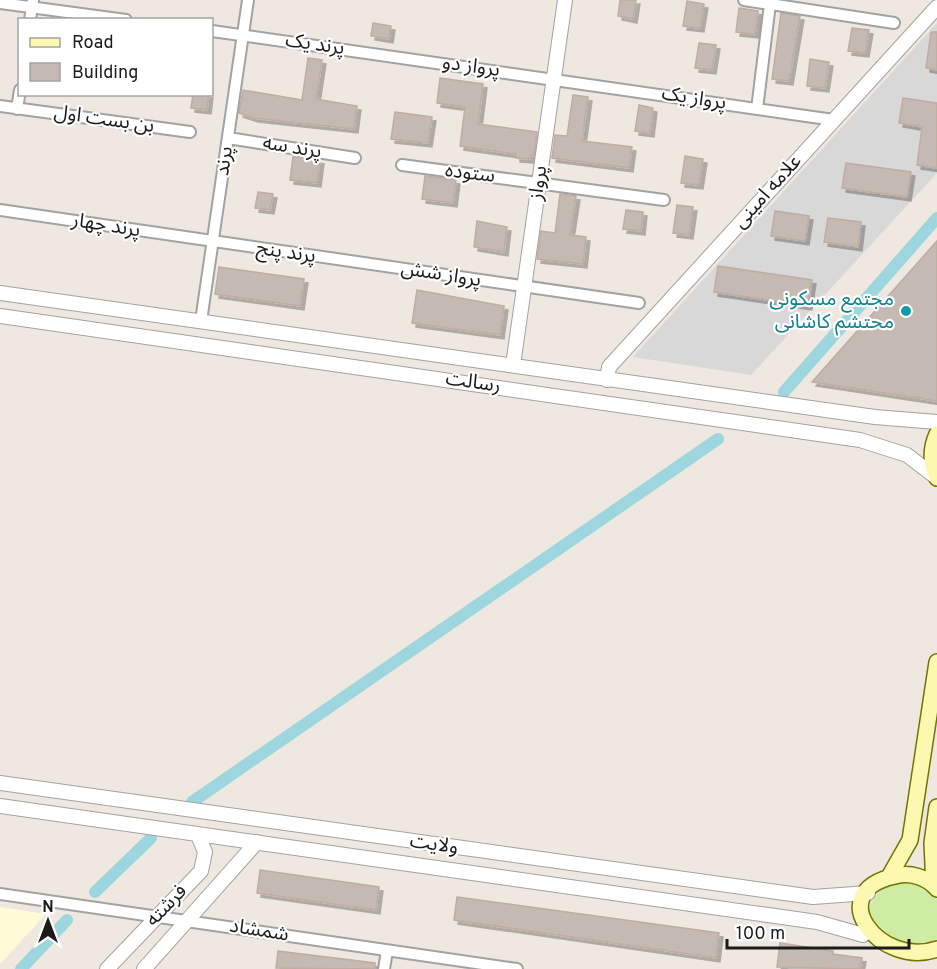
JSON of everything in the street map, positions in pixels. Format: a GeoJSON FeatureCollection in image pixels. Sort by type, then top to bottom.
{"type":"FeatureCollection","features":[{"type":"Feature","properties":{"kind":"main road"},"geometry":{"type":"LineString","coordinates":[[937,434],[932,450],[932,465],[937,478]]}},
{"type":"Feature","properties":{"kind":"main road"},"geometry":{"type":"LineString","coordinates":[[937,662],[910,840],[889,877],[868,893],[860,913],[863,935],[867,944],[882,957],[915,965],[937,949]]}},
{"type":"Feature","properties":{"kind":"main road"},"geometry":{"type":"LineString","coordinates":[[936,887],[932,843],[937,807]]}},
{"type":"Feature","properties":{"kind":"main road"},"geometry":{"type":"LineString","coordinates":[[889,877],[913,875],[936,887]]}},
{"type":"Feature","properties":{"kind":"street","name":"پرند"},"geometry":{"type":"LineString","coordinates":[[201,321],[248,0]]}},
{"type":"Feature","properties":{"kind":"street","name":"پرواز"},"geometry":{"type":"LineString","coordinates":[[513,365],[565,0]]}},
{"type":"Feature","properties":{"kind":"street"},"geometry":{"type":"LineString","coordinates":[[744,0],[894,23]]}},
{"type":"Feature","properties":{"kind":"street"},"geometry":{"type":"LineString","coordinates":[[0,3],[32,4],[114,18]]}},
{"type":"Feature","properties":{"kind":"street"},"geometry":{"type":"LineString","coordinates":[[757,109],[770,4]]}},
{"type":"Feature","properties":{"kind":"street","name":"علامه امینی"},"geometry":{"type":"LineString","coordinates":[[607,380],[609,367],[937,8]]}},
{"type":"Feature","properties":{"kind":"street","name":"پرند یک"},"geometry":{"type":"LineString","coordinates":[[213,31],[388,56]]}},
{"type":"Feature","properties":{"kind":"street","name":"پرواز دو"},"geometry":{"type":"LineString","coordinates":[[388,56],[554,78]]}},
{"type":"Feature","properties":{"kind":"street","name":"پرواز یک"},"geometry":{"type":"LineString","coordinates":[[554,78],[834,120]]}},
{"type":"Feature","properties":{"kind":"street"},"geometry":{"type":"LineString","coordinates":[[17,109],[19,96]]}},
{"type":"Feature","properties":{"kind":"street","name":"بن بست اول"},"geometry":{"type":"LineString","coordinates":[[0,106],[190,132]]}},
{"type":"Feature","properties":{"kind":"street","name":"پرند سه"},"geometry":{"type":"LineString","coordinates":[[228,138],[355,158]]}},
{"type":"Feature","properties":{"kind":"street","name":"ستوده"},"geometry":{"type":"LineString","coordinates":[[402,165],[664,200]]}},
{"type":"Feature","properties":{"kind":"street","name":"پرند چهار"},"geometry":{"type":"LineString","coordinates":[[0,210],[213,242]]}},
{"type":"Feature","properties":{"kind":"street","name":"پرند پنج"},"geometry":{"type":"LineString","coordinates":[[213,242],[358,263]]}},
{"type":"Feature","properties":{"kind":"street","name":"پرواز شش"},"geometry":{"type":"LineString","coordinates":[[358,263],[639,303]]}},
{"type":"Feature","properties":{"kind":"street","name":"رسالت"},"geometry":{"type":"LineString","coordinates":[[0,293],[875,417],[937,422]]}},
{"type":"Feature","properties":{"kind":"street","name":"رسالت"},"geometry":{"type":"LineString","coordinates":[[0,316],[860,440],[907,455],[937,478]]}},
{"type":"Feature","properties":{"kind":"street","name":"ولایت"},"geometry":{"type":"LineString","coordinates":[[0,783],[813,897],[868,893]]}},
{"type":"Feature","properties":{"kind":"street","name":"ولایت"},"geometry":{"type":"LineString","coordinates":[[0,806],[817,922],[863,935]]}},
{"type":"Feature","properties":{"kind":"street","name":"فرشته"},"geometry":{"type":"LineString","coordinates":[[107,969],[201,872],[205,852],[198,835]]}},
{"type":"Feature","properties":{"kind":"street","name":"فرشته"},"geometry":{"type":"LineString","coordinates":[[144,969],[257,842]]}},
{"type":"Feature","properties":{"kind":"street","name":"شمشاد"},"geometry":{"type":"LineString","coordinates":[[0,894],[157,915],[471,966],[517,969]]}},
{"type":"Feature","properties":{"kind":"street"},"geometry":{"type":"LineString","coordinates":[[384,969],[387,951]]}},
{"type":"Feature","properties":{"kind":"shaded area"},"geometry":{"type":"Polygon","coordinates":[[[937,23],[937,173],[751,375],[633,357],[937,23]]]}},
{"type":"Feature","properties":{"kind":"shaded area"},"geometry":{"type":"Polygon","coordinates":[[[0,907],[46,914],[0,964],[0,907]]]}},
{"type":"Feature","properties":{"kind":"green space"},"geometry":{"type":"Polygon","coordinates":[[[909,881],[921,884],[937,899],[937,939],[929,948],[905,957],[867,915],[873,901],[882,890],[887,886],[909,881]]]}},
{"type":"Feature","properties":{"kind":"building"},"geometry":{"type":"Polygon","coordinates":[[[620,0],[636,0],[633,19],[618,16],[620,0]]]}},
{"type":"Feature","properties":{"kind":"building"},"geometry":{"type":"Polygon","coordinates":[[[687,1],[704,4],[700,28],[683,26],[687,1]]]}},
{"type":"Feature","properties":{"kind":"building"},"geometry":{"type":"Polygon","coordinates":[[[739,8],[758,11],[755,34],[736,32],[739,8]]]}},
{"type":"Feature","properties":{"kind":"building"},"geometry":{"type":"Polygon","coordinates":[[[781,13],[800,16],[789,81],[772,79],[781,13]]]}},
{"type":"Feature","properties":{"kind":"building"},"geometry":{"type":"Polygon","coordinates":[[[373,23],[391,26],[389,39],[371,36],[373,23]]]}},
{"type":"Feature","properties":{"kind":"building"},"geometry":{"type":"Polygon","coordinates":[[[852,28],[869,30],[865,53],[848,51],[852,28]]]}},
{"type":"Feature","properties":{"kind":"building"},"geometry":{"type":"Polygon","coordinates":[[[931,32],[937,32],[937,70],[926,68],[931,32]]]}},
{"type":"Feature","properties":{"kind":"building"},"geometry":{"type":"Polygon","coordinates":[[[699,43],[716,45],[712,70],[695,68],[699,43]]]}},
{"type":"Feature","properties":{"kind":"building"},"geometry":{"type":"Polygon","coordinates":[[[308,58],[322,60],[316,99],[357,106],[354,129],[254,118],[239,113],[243,90],[302,100],[308,58]]]}},
{"type":"Feature","properties":{"kind":"building"},"geometry":{"type":"Polygon","coordinates":[[[810,59],[829,62],[825,88],[807,86],[810,59]]]}},
{"type":"Feature","properties":{"kind":"building"},"geometry":{"type":"Polygon","coordinates":[[[440,78],[483,84],[478,124],[537,132],[534,156],[531,155],[530,159],[516,158],[516,154],[460,146],[465,107],[437,103],[440,78]]]}},
{"type":"Feature","properties":{"kind":"building"},"geometry":{"type":"Polygon","coordinates":[[[573,95],[588,97],[582,141],[632,147],[629,168],[552,158],[555,135],[567,136],[573,95]]]}},
{"type":"Feature","properties":{"kind":"building"},"geometry":{"type":"Polygon","coordinates":[[[193,96],[209,96],[207,110],[191,108],[193,96]]]}},
{"type":"Feature","properties":{"kind":"building"},"geometry":{"type":"Polygon","coordinates":[[[903,98],[937,103],[937,168],[917,165],[922,127],[899,123],[903,98]]]}},
{"type":"Feature","properties":{"kind":"building"},"geometry":{"type":"Polygon","coordinates":[[[639,105],[653,108],[650,133],[635,131],[639,105]]]}},
{"type":"Feature","properties":{"kind":"building"},"geometry":{"type":"Polygon","coordinates":[[[395,112],[432,117],[428,143],[391,139],[395,112]]]}},
{"type":"Feature","properties":{"kind":"building"},"geometry":{"type":"Polygon","coordinates":[[[293,156],[320,160],[317,183],[290,180],[293,156]]]}},
{"type":"Feature","properties":{"kind":"building"},"geometry":{"type":"Polygon","coordinates":[[[685,156],[703,159],[699,185],[681,183],[685,156]]]}},
{"type":"Feature","properties":{"kind":"building"},"geometry":{"type":"Polygon","coordinates":[[[846,163],[911,172],[907,197],[842,188],[846,163]]]}},
{"type":"Feature","properties":{"kind":"building"},"geometry":{"type":"Polygon","coordinates":[[[425,176],[456,180],[453,203],[422,199],[425,176]]]}},
{"type":"Feature","properties":{"kind":"building"},"geometry":{"type":"Polygon","coordinates":[[[258,192],[273,194],[270,210],[255,208],[258,192]]]}},
{"type":"Feature","properties":{"kind":"building"},"geometry":{"type":"Polygon","coordinates":[[[560,194],[576,196],[570,235],[586,237],[583,264],[537,259],[541,231],[555,233],[560,194]]]}},
{"type":"Feature","properties":{"kind":"building"},"geometry":{"type":"Polygon","coordinates":[[[677,205],[693,207],[689,235],[673,233],[677,205]]]}},
{"type":"Feature","properties":{"kind":"building"},"geometry":{"type":"Polygon","coordinates":[[[626,210],[643,212],[641,231],[623,229],[626,210]]]}},
{"type":"Feature","properties":{"kind":"building"},"geometry":{"type":"Polygon","coordinates":[[[775,211],[809,216],[805,241],[771,236],[775,211]]]}},
{"type":"Feature","properties":{"kind":"building"},"geometry":{"type":"Polygon","coordinates":[[[828,218],[861,222],[858,247],[824,242],[828,218]]]}},
{"type":"Feature","properties":{"kind":"building"},"geometry":{"type":"Polygon","coordinates":[[[477,221],[507,227],[504,252],[474,247],[477,221]]]}},
{"type":"Feature","properties":{"kind":"building","name":"مجتمع مسکونی محتشم کاشانی"},"geometry":{"type":"Polygon","coordinates":[[[937,241],[937,401],[812,382],[897,286],[937,241]]]}},
{"type":"Feature","properties":{"kind":"building"},"geometry":{"type":"Polygon","coordinates":[[[718,266],[812,280],[808,306],[714,292],[718,266]]]}},
{"type":"Feature","properties":{"kind":"building"},"geometry":{"type":"Polygon","coordinates":[[[219,267],[304,279],[300,306],[215,294],[219,267]]]}},
{"type":"Feature","properties":{"kind":"building"},"geometry":{"type":"Polygon","coordinates":[[[417,290],[504,306],[500,335],[412,323],[417,290]]]}},
{"type":"Feature","properties":{"kind":"building"},"geometry":{"type":"Polygon","coordinates":[[[260,870],[379,887],[376,910],[257,893],[260,870]]]}},
{"type":"Feature","properties":{"kind":"building"},"geometry":{"type":"Polygon","coordinates":[[[457,897],[719,933],[716,958],[454,920],[457,897]]]}},
{"type":"Feature","properties":{"kind":"building"},"geometry":{"type":"Polygon","coordinates":[[[780,943],[862,958],[860,969],[777,967],[780,943]]]}},
{"type":"Feature","properties":{"kind":"building"},"geometry":{"type":"Polygon","coordinates":[[[278,951],[375,963],[375,969],[276,968],[278,951]]]}},
{"type":"Feature","properties":{"kind":"waterway"},"geometry":{"type":"LineString","coordinates":[[784,392],[937,218]]}},
{"type":"Feature","properties":{"kind":"waterway"},"geometry":{"type":"LineString","coordinates":[[192,802],[718,439]]}},
{"type":"Feature","properties":{"kind":"waterway"},"geometry":{"type":"LineString","coordinates":[[95,892],[151,838]]}},
{"type":"Feature","properties":{"kind":"waterway"},"geometry":{"type":"LineString","coordinates":[[21,969],[67,920]]}},
{"type":"Feature","properties":{"kind":"place","name":"مجتمع مسکونی محتشم کاشانی"},"geometry":{"type":"Point","coordinates":[906,311]}}]}
